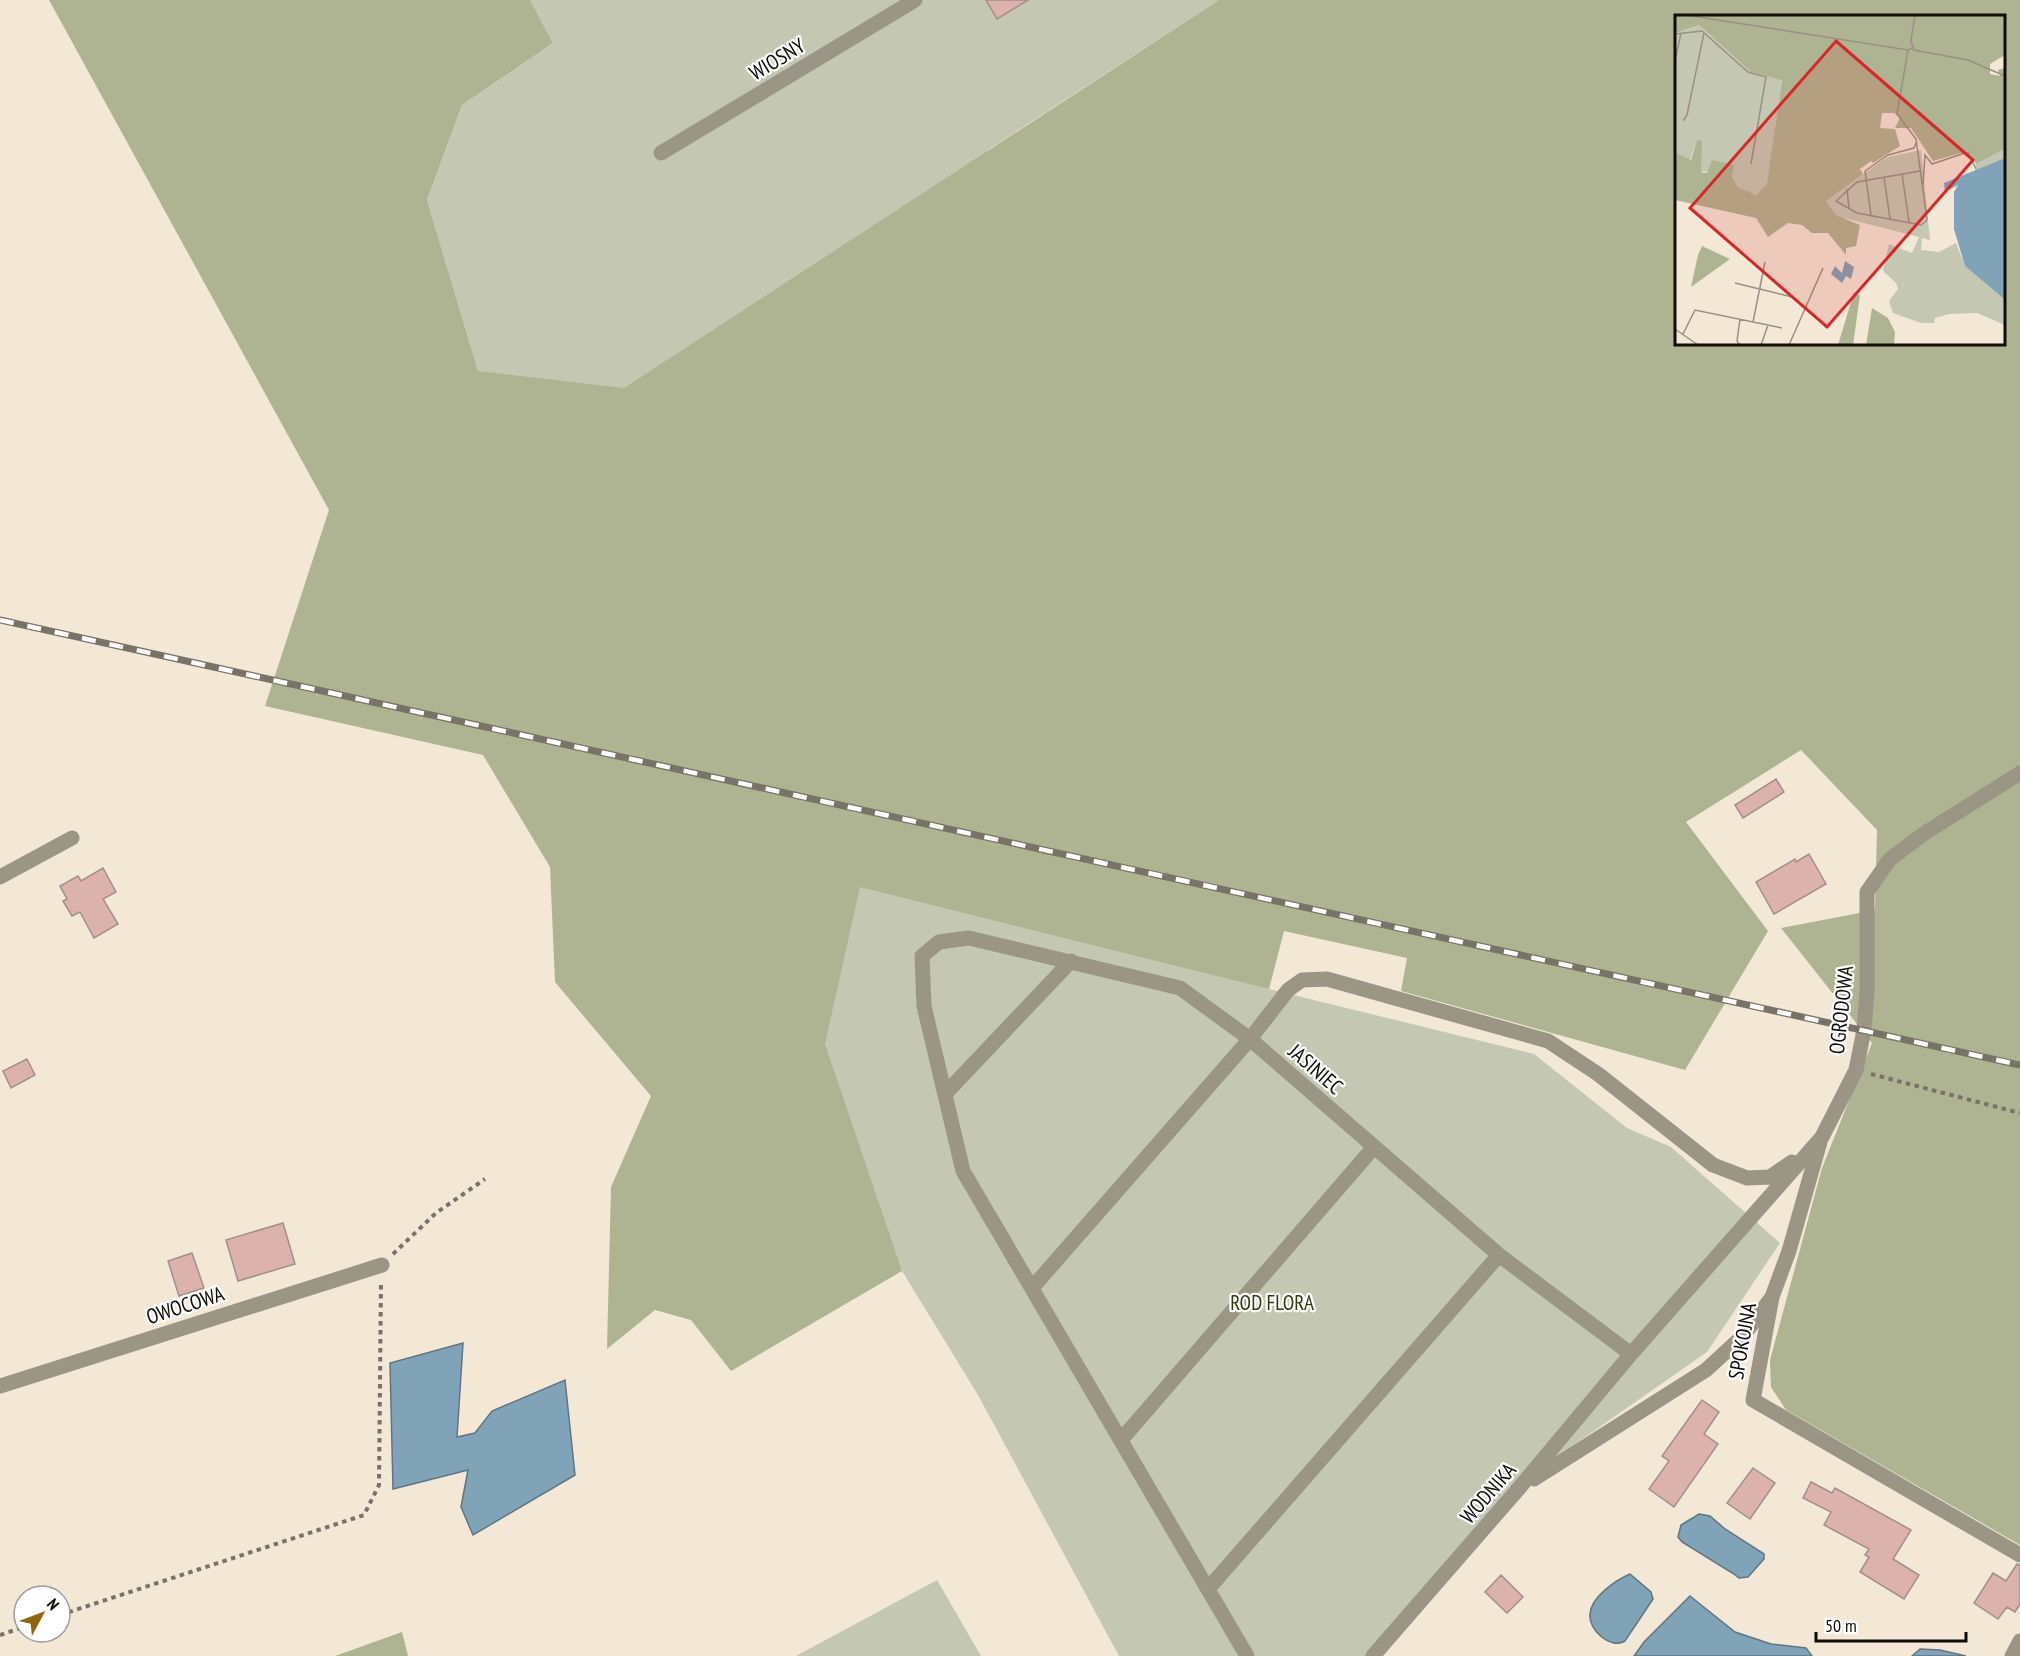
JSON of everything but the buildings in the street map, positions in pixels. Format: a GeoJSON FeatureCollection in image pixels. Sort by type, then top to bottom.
{"type":"FeatureCollection","features":[{"type":"Feature","properties":{"kind":"street","name":"WIOSNY"},"geometry":{"type":"LineString","coordinates":[[661,153],[915,0]]}},
{"type":"Feature","properties":{"kind":"street","name":"OGRODOWA"},"geometry":{"type":"LineString","coordinates":[[1631,1354],[1822,1137],[1856,1070],[1864,1030],[1867,992],[1867,892],[1890,859],[2020,773]]}},
{"type":"Feature","properties":{"kind":"street"},"geometry":{"type":"LineString","coordinates":[[0,877],[72,838]]}},
{"type":"Feature","properties":{"kind":"street","name":"JASINIEC"},"geometry":{"type":"LineString","coordinates":[[945,1094],[924,1006],[922,957],[939,942],[969,938],[1180,988],[1250,1039],[1500,1255],[1631,1354]]}},
{"type":"Feature","properties":{"kind":"street"},"geometry":{"type":"LineString","coordinates":[[1071,961],[945,1094],[963,1171],[1247,1656]]}},
{"type":"Feature","properties":{"kind":"street"},"geometry":{"type":"LineString","coordinates":[[1032,1288],[1250,1039],[1288,990],[1302,980],[1327,979],[1548,1041],[1598,1074],[1713,1165],[1747,1178],[1770,1177],[1790,1164],[1822,1137]]}},
{"type":"Feature","properties":{"kind":"street"},"geometry":{"type":"LineString","coordinates":[[1772,1297],[1789,1251],[1822,1137]]}},
{"type":"Feature","properties":{"kind":"street"},"geometry":{"type":"LineString","coordinates":[[1121,1440],[1374,1147]]}},
{"type":"Feature","properties":{"kind":"street"},"geometry":{"type":"LineString","coordinates":[[1208,1589],[1500,1255]]}},
{"type":"Feature","properties":{"kind":"street","name":"OWOCOWA"},"geometry":{"type":"LineString","coordinates":[[0,1386],[382,1265]]}},
{"type":"Feature","properties":{"kind":"street","name":"SPOKOJNA"},"geometry":{"type":"LineString","coordinates":[[1520,1487],[1706,1370],[1743,1336],[1772,1297]]}},
{"type":"Feature","properties":{"kind":"street","name":"SPOKOJNA"},"geometry":{"type":"LineString","coordinates":[[1772,1297],[1753,1400],[2020,1555]]}},
{"type":"Feature","properties":{"kind":"street","name":"WODNIKA"},"geometry":{"type":"LineString","coordinates":[[1373,1656],[1520,1487],[1631,1354]]}},
{"type":"Feature","properties":{"kind":"street"},"geometry":{"type":"LineString","coordinates":[[2012,1656],[2020,1641]]}},
{"type":"Feature","properties":{"kind":"path"},"geometry":{"type":"LineString","coordinates":[[1856,1070],[2020,1113]]}},
{"type":"Feature","properties":{"kind":"path"},"geometry":{"type":"LineString","coordinates":[[72,1611],[364,1515],[379,1485],[382,1265],[436,1213],[485,1179]]}},
{"type":"Feature","properties":{"kind":"green space"},"geometry":{"type":"Polygon","coordinates":[[[49,0],[530,0],[553,43],[462,105],[427,200],[478,371],[624,388],[1219,0],[2020,0],[2020,1545],[1786,1410],[1771,1387],[1770,1360],[1822,1168],[1872,1043],[1781,928],[1875,910],[1877,830],[1801,750],[1686,822],[1768,931],[1685,1070],[1401,991],[1407,958],[1284,931],[1269,989],[860,887],[825,1044],[902,1271],[731,1371],[691,1320],[655,1310],[607,1349],[611,1187],[651,1096],[555,982],[550,867],[483,755],[265,706],[329,510],[49,0]]]}},
{"type":"Feature","properties":{"kind":"green space"},"geometry":{"type":"Polygon","coordinates":[[[530,0],[1219,0],[988,150],[956,453],[478,371],[427,200],[462,105],[553,43],[530,0]]]}},
{"type":"Feature","properties":{"kind":"green space","name":"ROD FLORA"},"geometry":{"type":"Polygon","coordinates":[[[861,882],[1269,989],[1534,1054],[1627,1128],[1671,1147],[1780,1243],[1707,1352],[1512,1488],[1366,1656],[1119,1656],[978,1395],[902,1271],[818,1044],[861,882]]]}},
{"type":"Feature","properties":{"kind":"green space"},"geometry":{"type":"Polygon","coordinates":[[[937,1580],[981,1656],[796,1656],[937,1580]]]}},
{"type":"Feature","properties":{"kind":"green space"},"geometry":{"type":"Polygon","coordinates":[[[402,1632],[408,1656],[335,1656],[402,1632]]]}},
{"type":"Feature","properties":{"kind":"water"},"geometry":{"type":"Polygon","coordinates":[[[463,1343],[457,1437],[475,1433],[492,1411],[565,1380],[575,1475],[473,1535],[461,1507],[468,1470],[393,1489],[390,1363],[463,1343]]]}},
{"type":"Feature","properties":{"kind":"water"},"geometry":{"type":"Polygon","coordinates":[[[1699,1514],[1710,1516],[1725,1529],[1764,1554],[1764,1559],[1748,1577],[1739,1578],[1682,1542],[1678,1537],[1681,1525],[1699,1514]]]}},
{"type":"Feature","properties":{"kind":"water"},"geometry":{"type":"Polygon","coordinates":[[[1630,1574],[1651,1592],[1653,1599],[1625,1641],[1613,1643],[1596,1632],[1590,1620],[1591,1608],[1599,1595],[1630,1574]]]}},
{"type":"Feature","properties":{"kind":"water"},"geometry":{"type":"Polygon","coordinates":[[[1690,1596],[1735,1632],[1771,1644],[1806,1648],[1812,1656],[1634,1656],[1644,1642],[1690,1596]]]}},
{"type":"Feature","properties":{"kind":"water"},"geometry":{"type":"Polygon","coordinates":[[[1920,1649],[1940,1650],[1966,1656],[1912,1656],[1920,1649]]]}},
{"type":"Feature","properties":{"kind":"railway"},"geometry":{"type":"LineString","coordinates":[[0,620],[2020,1065]]}}]}
